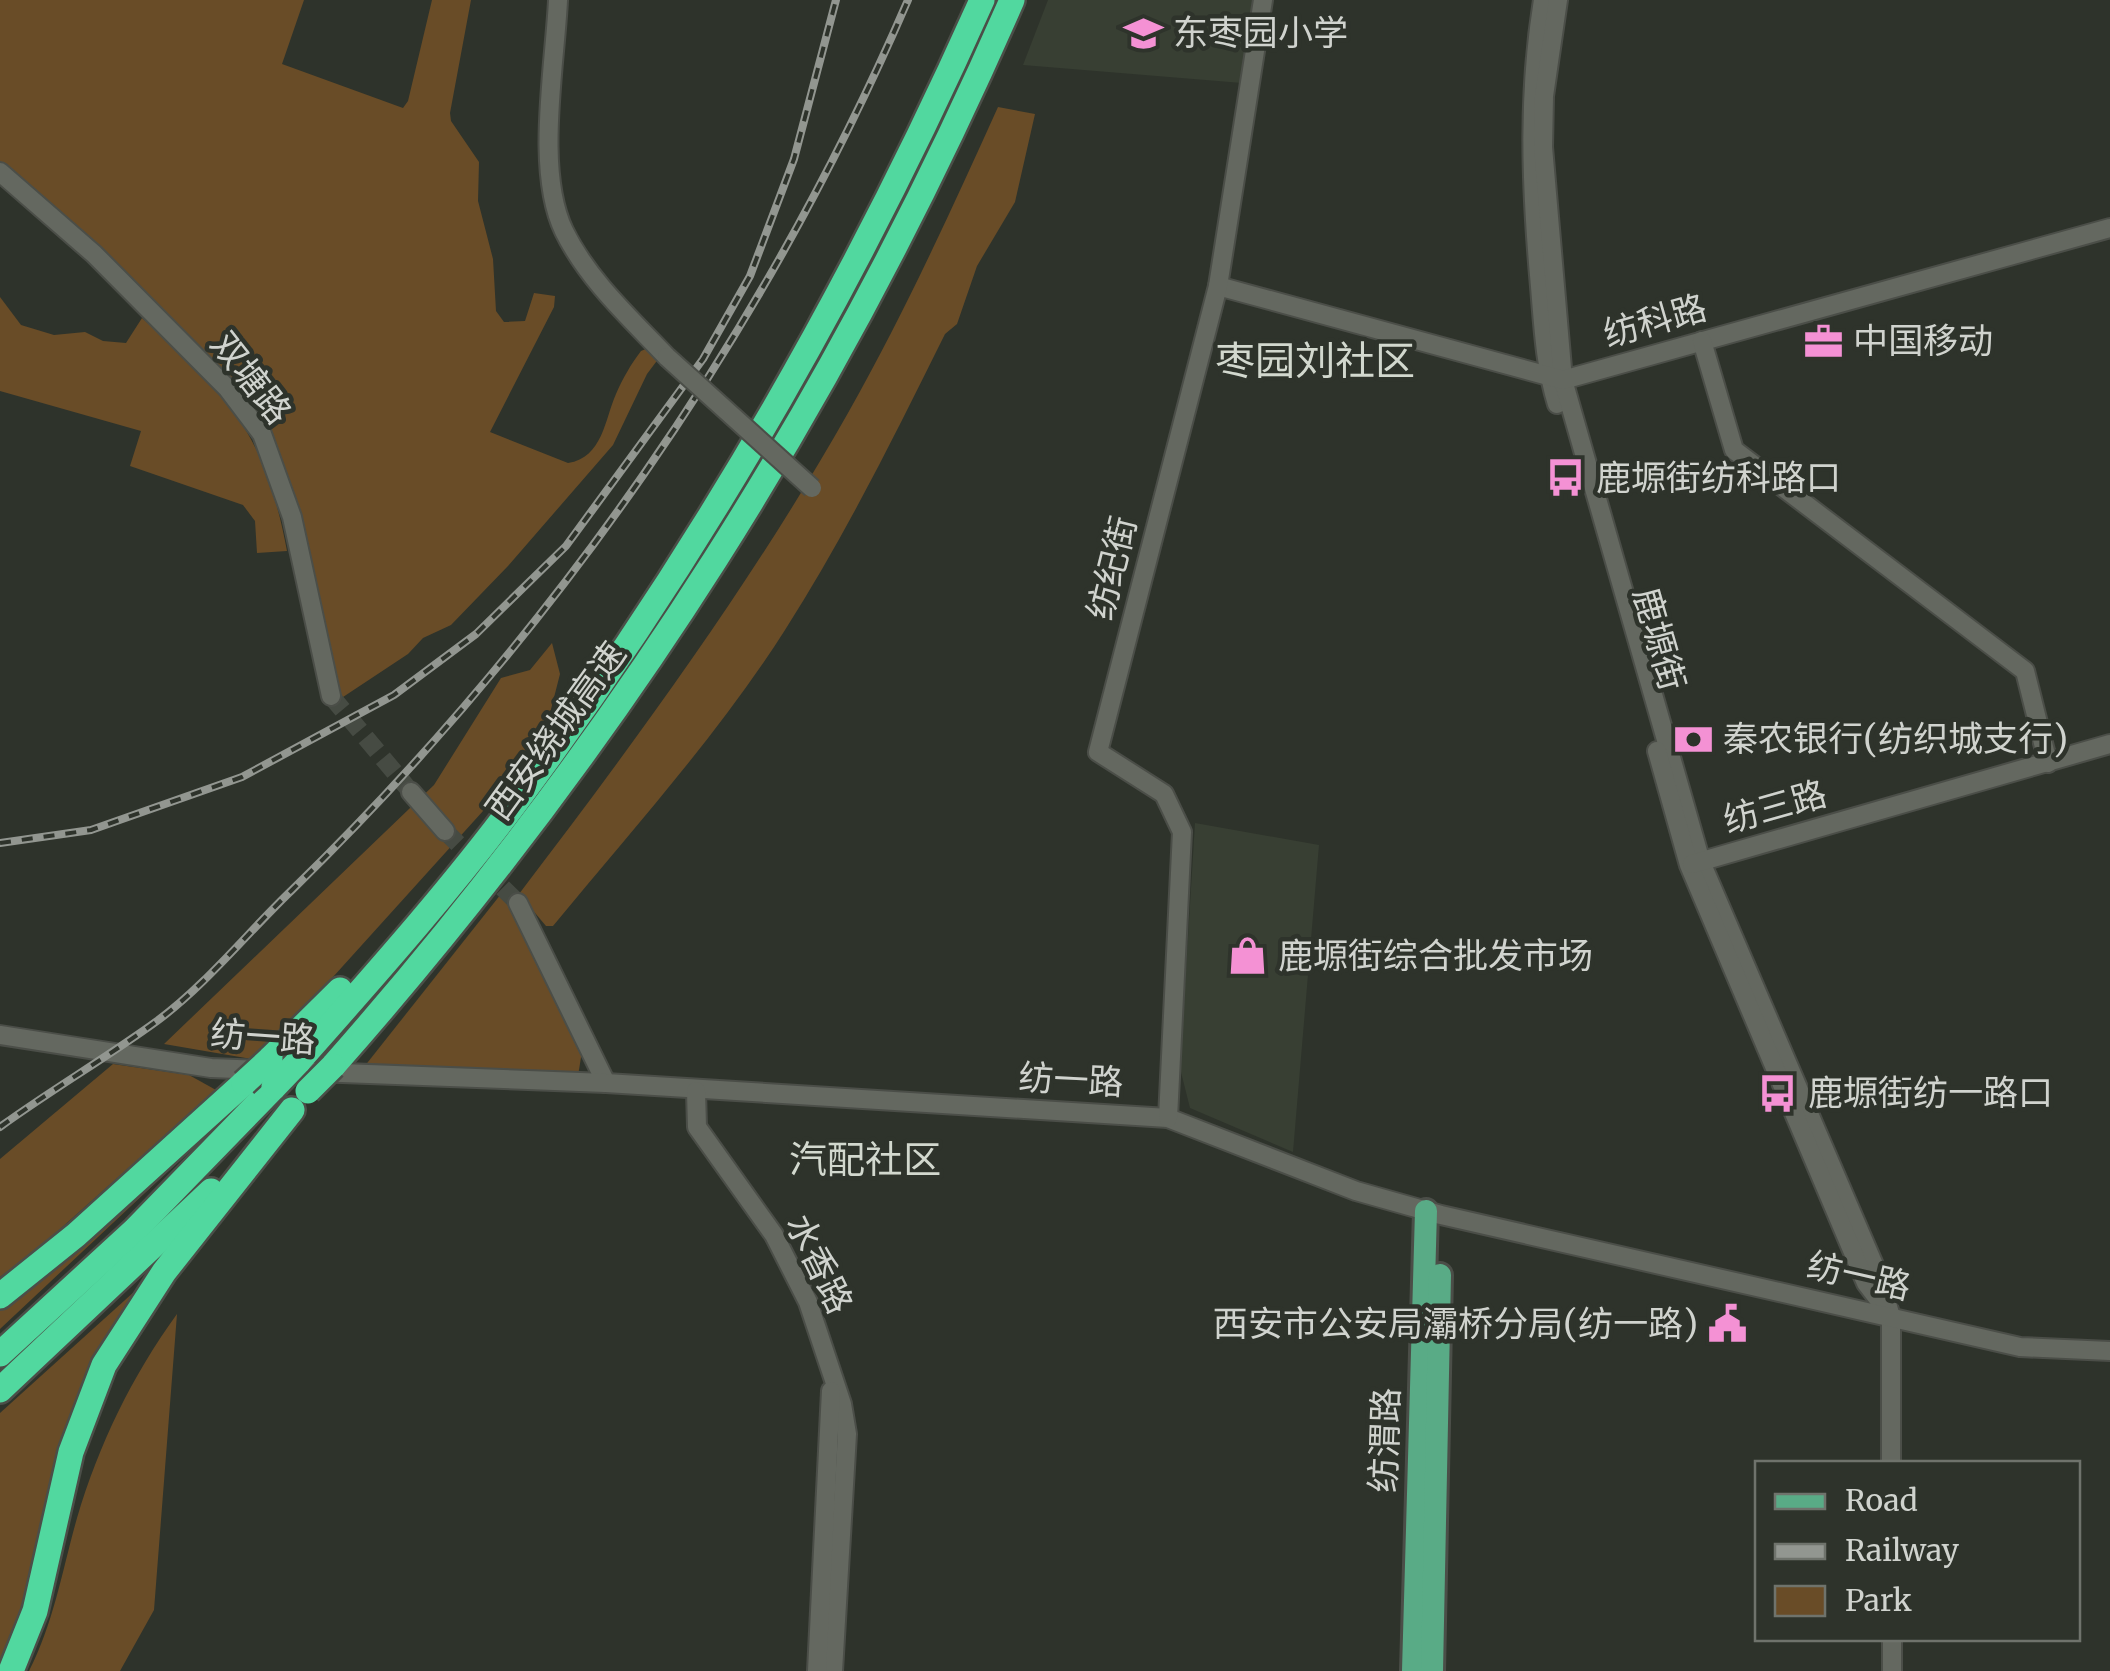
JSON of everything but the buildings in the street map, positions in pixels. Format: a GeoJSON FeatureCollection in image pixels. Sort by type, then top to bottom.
{"type":"FeatureCollection","features":[{"type":"Feature","properties":{"kind":"highway","name":"西安绕城高速"},"geometry":{"type":"LineString","coordinates":[[0,1354],[135,1230],[298,1062],[471,860],[586,706],[774,416],[877,225],[982,0]]}},
{"type":"Feature","properties":{"kind":"highway","name":"西安绕城高速"},"geometry":{"type":"LineString","coordinates":[[0,1390],[137,1265],[333,1066],[434,952],[591,749],[744,518],[803,421],[898,245],[1012,0]]}},
{"type":"Feature","properties":{"kind":"highway"},"geometry":{"type":"LineString","coordinates":[[0,1296],[105,1210],[270,1059],[471,860]]}},
{"type":"Feature","properties":{"kind":"highway"},"geometry":{"type":"LineString","coordinates":[[11,1671],[35,1610],[76,1435],[114,1346],[164,1272],[300,1100]]}},
{"type":"Feature","properties":{"kind":"main road","name":"纺渭路"},"geometry":{"type":"LineString","coordinates":[[1413,1671],[1434,1213]]}},
{"type":"Feature","properties":{"kind":"main road","name":"纺渭路"},"geometry":{"type":"LineString","coordinates":[[1432,1671],[1434,1213]]}},
{"type":"Feature","properties":{"kind":"street"},"geometry":{"type":"LineString","coordinates":[[558,0],[549,180],[563,228],[590,273],[666,358],[812,488]]}},
{"type":"Feature","properties":{"kind":"street","name":"纺纪街"},"geometry":{"type":"LineString","coordinates":[[1168,1118],[1182,832],[1164,794],[1098,752],[1218,286],[1264,0]]}},
{"type":"Feature","properties":{"kind":"street","name":"鹿塬街"},"geometry":{"type":"LineString","coordinates":[[1543,0],[1530,140],[1556,378],[1695,863],[1880,1280],[1891,1316],[1891,1461]]}},
{"type":"Feature","properties":{"kind":"street","name":"鹿塬街"},"geometry":{"type":"LineString","coordinates":[[1556,378],[1543,147],[1544,96],[1558,0]]}},
{"type":"Feature","properties":{"kind":"street","name":"双塘路"},"geometry":{"type":"LineString","coordinates":[[0,172],[94,254],[228,389],[262,434],[292,517],[331,696]]}},
{"type":"Feature","properties":{"kind":"street","name":"纺科路"},"geometry":{"type":"LineString","coordinates":[[1556,378],[2110,228]]}},
{"type":"Feature","properties":{"kind":"street"},"geometry":{"type":"LineString","coordinates":[[1218,286],[1556,378]]}},
{"type":"Feature","properties":{"kind":"street"},"geometry":{"type":"LineString","coordinates":[[1702,341],[1734,450],[2025,671],[2048,762]]}},
{"type":"Feature","properties":{"kind":"street","name":"纺三路"},"geometry":{"type":"LineString","coordinates":[[1695,863],[2110,744]]}},
{"type":"Feature","properties":{"kind":"street"},"geometry":{"type":"LineString","coordinates":[[411,792],[445,831]]}},
{"type":"Feature","properties":{"kind":"street"},"geometry":{"type":"LineString","coordinates":[[518,903],[606,1083]]}},
{"type":"Feature","properties":{"kind":"street","name":"纺一路"},"geometry":{"type":"LineString","coordinates":[[0,1035],[211,1068],[606,1083],[1168,1118],[1356,1191],[1434,1213],[2020,1346],[2110,1351]]}},
{"type":"Feature","properties":{"kind":"street","name":"水香路"},"geometry":{"type":"LineString","coordinates":[[696,1090],[697,1128],[782,1250],[808,1302],[847,1434],[834,1671]]}},
{"type":"Feature","properties":{"kind":"street","name":"水香路"},"geometry":{"type":"LineString","coordinates":[[817,1671],[831,1405],[829,1366]]}},
{"type":"Feature","properties":{"kind":"street"},"geometry":{"type":"LineString","coordinates":[[1892,1641],[1892,1671]]}},
{"type":"Feature","properties":{"kind":"shaded area","name":"东枣园小学"},"geometry":{"type":"Polygon","coordinates":[[[1048,0],[1256,0],[1242,83],[1023,65],[1048,0]]]}},
{"type":"Feature","properties":{"kind":"shaded area","name":"鹿塬街综合批发市场"},"geometry":{"type":"Polygon","coordinates":[[[1195,823],[1319,845],[1293,1152],[1190,1108],[1180,1068],[1195,823]]]}},
{"type":"Feature","properties":{"kind":"green space"},"geometry":{"type":"Polygon","coordinates":[[[0,0],[304,0],[282,64],[403,108],[408,101],[432,0],[471,0],[450,113],[451,121],[479,162],[478,201],[493,259],[496,311],[504,322],[525,321],[534,293],[555,296],[554,307],[490,432],[568,463],[580,460],[596,445],[619,388],[641,351],[648,348],[659,358],[647,374],[613,445],[508,566],[451,625],[423,638],[408,654],[337,701],[276,449],[0,172],[0,0]]]}},
{"type":"Feature","properties":{"kind":"green space"},"geometry":{"type":"Polygon","coordinates":[[[998,107],[1035,114],[1015,202],[977,266],[957,324],[945,334],[849,522],[785,630],[732,707],[553,926],[546,926],[519,894],[692,659],[811,476],[908,300],[998,107]]]}},
{"type":"Feature","properties":{"kind":"green space"},"geometry":{"type":"Polygon","coordinates":[[[0,297],[21,325],[54,335],[85,332],[103,341],[126,343],[142,318],[199,370],[239,420],[267,476],[287,551],[257,553],[255,521],[243,505],[130,466],[141,431],[0,391],[0,297]]]}},
{"type":"Feature","properties":{"kind":"green space"},"geometry":{"type":"Polygon","coordinates":[[[552,643],[560,674],[547,725],[483,811],[258,1060],[164,1044],[434,785],[501,678],[530,670],[552,643]]]}},
{"type":"Feature","properties":{"kind":"green space"},"geometry":{"type":"Polygon","coordinates":[[[501,894],[512,902],[582,1051],[578,1076],[364,1067],[501,894]]]}},
{"type":"Feature","properties":{"kind":"green space"},"geometry":{"type":"Polygon","coordinates":[[[113,1064],[189,1075],[216,1090],[40,1247],[0,1277],[0,1159],[113,1064]]]}},
{"type":"Feature","properties":{"kind":"green space"},"geometry":{"type":"Polygon","coordinates":[[[193,1141],[196,1145],[0,1329],[0,1305],[193,1141]]]}},
{"type":"Feature","properties":{"kind":"green space"},"geometry":{"type":"Polygon","coordinates":[[[135,1291],[138,1297],[0,1670],[0,1413],[135,1291]]]}},
{"type":"Feature","properties":{"kind":"green space"},"geometry":{"type":"Polygon","coordinates":[[[177,1314],[154,1610],[120,1671],[29,1671],[51,1615],[77,1518],[106,1437],[131,1386],[177,1314]]]}},
{"type":"Feature","properties":{"kind":"tunnel"},"geometry":{"type":"LineString","coordinates":[[331,696],[411,792]]}},
{"type":"Feature","properties":{"kind":"tunnel"},"geometry":{"type":"LineString","coordinates":[[445,831],[518,903]]}},
{"type":"Feature","properties":{"kind":"railway"},"geometry":{"type":"LineString","coordinates":[[0,843],[91,830],[242,777],[394,695],[476,634],[566,546],[703,359],[750,276],[794,159],[836,0]]}},
{"type":"Feature","properties":{"kind":"railway"},"geometry":{"type":"LineString","coordinates":[[0,1127],[138,1035],[193,991],[387,793],[563,585],[644,475],[719,361],[788,244],[851,123],[908,0]]}},
{"type":"Feature","properties":{"kind":"place","name":"东枣园小学"},"geometry":{"type":"Point","coordinates":[1143,33]}},
{"type":"Feature","properties":{"kind":"place","name":"中国移动"},"geometry":{"type":"Point","coordinates":[1823,341]}},
{"type":"Feature","properties":{"kind":"place","name":"鹿塬街纺科路口"},"geometry":{"type":"Point","coordinates":[1566,478]}},
{"type":"Feature","properties":{"kind":"place","name":"秦农银行(纺织城支行)"},"geometry":{"type":"Point","coordinates":[1693,739]}},
{"type":"Feature","properties":{"kind":"place","name":"鹿塬街综合批发市场"},"geometry":{"type":"Point","coordinates":[1248,956]}},
{"type":"Feature","properties":{"kind":"place","name":"鹿塬街纺一路口"},"geometry":{"type":"Point","coordinates":[1778,1093]}},
{"type":"Feature","properties":{"kind":"place","name":"西安市公安局灞桥分局(纺一路)"},"geometry":{"type":"Point","coordinates":[1728,1324]}},
{"type":"Feature","properties":{"kind":"district","name":"枣园刘社区"},"geometry":{"type":"Point","coordinates":[1315,361]}},
{"type":"Feature","properties":{"kind":"district","name":"汽配社区"},"geometry":{"type":"Point","coordinates":[865,1160]}}]}
